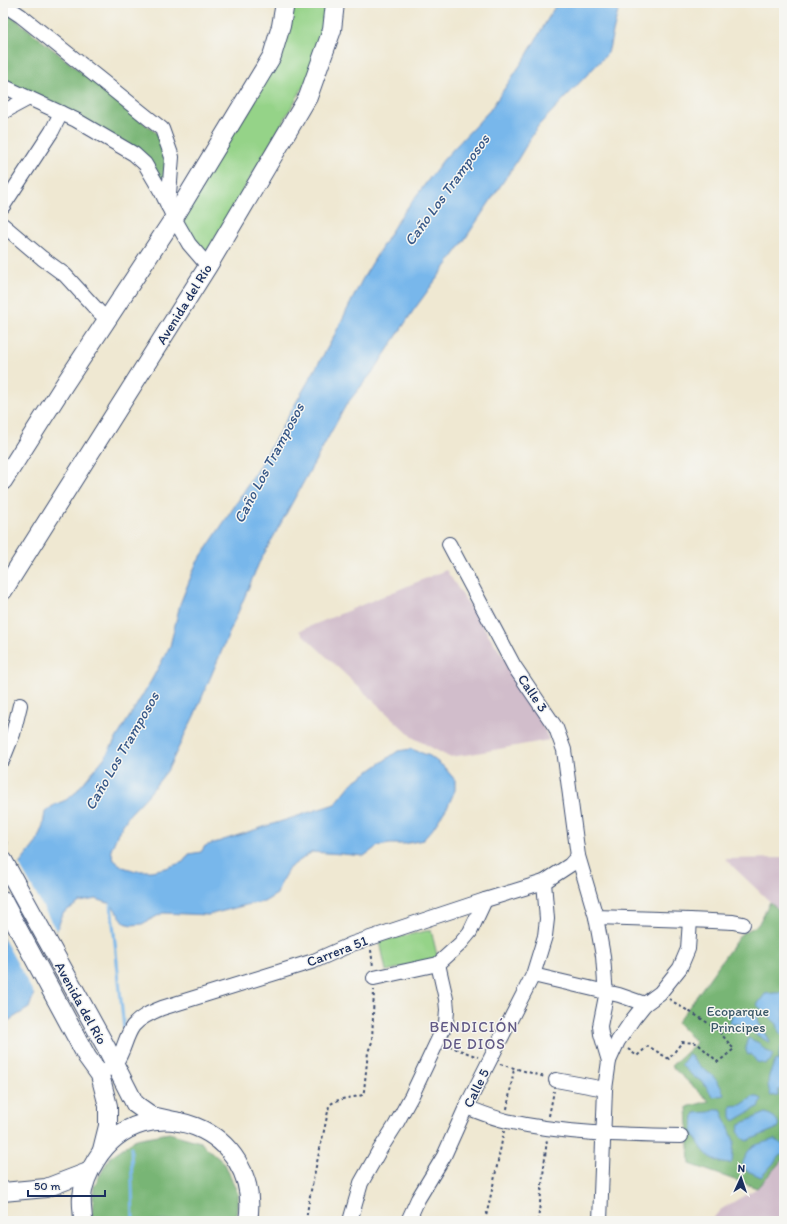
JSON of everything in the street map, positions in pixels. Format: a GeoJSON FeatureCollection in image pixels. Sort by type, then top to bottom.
{"type":"FeatureCollection","features":[{"type":"Feature","properties":{"kind":"main road"},"geometry":{"type":"LineString","coordinates":[[3,481],[108,319],[171,212],[272,56],[282,26],[285,3]]}},
{"type":"Feature","properties":{"kind":"main road","name":"Avenida del Río"},"geometry":{"type":"LineString","coordinates":[[3,591],[208,266],[308,97],[332,30],[335,3]]}},
{"type":"Feature","properties":{"kind":"main road","name":"Avenida del Río"},"geometry":{"type":"LineString","coordinates":[[7,855],[69,981],[106,1047],[108,1126],[102,1150]]}},
{"type":"Feature","properties":{"kind":"main road","name":"Avenida del Río"},"geometry":{"type":"LineString","coordinates":[[3,901],[87,1057],[107,1070],[135,1104],[152,1116],[179,1122]]}},
{"type":"Feature","properties":{"kind":"main road"},"geometry":{"type":"LineString","coordinates":[[84,1221],[82,1197],[88,1172],[102,1150],[119,1135],[129,1129],[145,1123],[162,1121],[179,1122],[196,1126],[212,1134],[226,1145],[237,1159],[245,1175],[249,1192],[250,1209],[248,1221]]}},
{"type":"Feature","properties":{"kind":"main road"},"geometry":{"type":"LineString","coordinates":[[3,1192],[46,1188],[88,1172]]}},
{"type":"Feature","properties":{"kind":"street"},"geometry":{"type":"LineString","coordinates":[[3,4],[21,16],[162,129],[172,157],[171,212]]}},
{"type":"Feature","properties":{"kind":"street"},"geometry":{"type":"LineString","coordinates":[[3,86],[61,113],[122,145],[134,154],[145,164],[189,244],[208,266]]}},
{"type":"Feature","properties":{"kind":"street"},"geometry":{"type":"LineString","coordinates":[[3,112],[29,98]]}},
{"type":"Feature","properties":{"kind":"street"},"geometry":{"type":"LineString","coordinates":[[3,206],[52,131],[61,113]]}},
{"type":"Feature","properties":{"kind":"street"},"geometry":{"type":"LineString","coordinates":[[3,225],[42,258],[65,275],[99,312],[108,319]]}},
{"type":"Feature","properties":{"kind":"street","name":"Calle 3"},"geometry":{"type":"LineString","coordinates":[[449,544],[514,666],[556,728],[564,750],[578,856],[596,917],[603,956],[606,993],[600,1026],[609,1061]]}},
{"type":"Feature","properties":{"kind":"street"},"geometry":{"type":"LineString","coordinates":[[3,759],[13,734],[20,705]]}},
{"type":"Feature","properties":{"kind":"street","name":"Carrera 51"},"geometry":{"type":"LineString","coordinates":[[107,1070],[120,1057],[132,1027],[139,1020],[162,1008],[314,960],[369,939],[544,882],[570,865],[578,856]]}},
{"type":"Feature","properties":{"kind":"street","name":"Calle 5"},"geometry":{"type":"LineString","coordinates":[[408,1221],[418,1199],[444,1156],[466,1107],[533,975],[545,936],[547,919],[544,882]]}},
{"type":"Feature","properties":{"kind":"street"},"geometry":{"type":"LineString","coordinates":[[374,978],[438,964],[460,944],[470,932],[486,900]]}},
{"type":"Feature","properties":{"kind":"street"},"geometry":{"type":"LineString","coordinates":[[596,917],[733,922],[743,924]]}},
{"type":"Feature","properties":{"kind":"street"},"geometry":{"type":"LineString","coordinates":[[600,1221],[605,1089],[609,1061],[618,1041],[645,1004],[660,993],[680,968],[688,949],[690,920]]}},
{"type":"Feature","properties":{"kind":"street"},"geometry":{"type":"LineString","coordinates":[[350,1221],[361,1183],[412,1095],[446,1023],[446,999],[438,964]]}},
{"type":"Feature","properties":{"kind":"street"},"geometry":{"type":"LineString","coordinates":[[533,975],[645,1004]]}},
{"type":"Feature","properties":{"kind":"street"},"geometry":{"type":"LineString","coordinates":[[556,1080],[605,1089]]}},
{"type":"Feature","properties":{"kind":"street"},"geometry":{"type":"LineString","coordinates":[[466,1107],[506,1121],[548,1128],[604,1134],[681,1136]]}},
{"type":"Feature","properties":{"kind":"path"},"geometry":{"type":"LineString","coordinates":[[3,837],[7,855]]}},
{"type":"Feature","properties":{"kind":"path"},"geometry":{"type":"LineString","coordinates":[[306,1221],[308,1200],[322,1140],[328,1106],[332,1102],[340,1099],[362,1095],[364,1091],[368,1052],[372,1042],[374,978],[369,939]]}},
{"type":"Feature","properties":{"kind":"path"},"geometry":{"type":"LineString","coordinates":[[618,1041],[636,1056],[648,1046],[669,1059],[682,1042],[696,1043],[718,1062],[734,1049],[718,1031],[701,1018],[686,1011],[660,993]]}},
{"type":"Feature","properties":{"kind":"path"},"geometry":{"type":"LineString","coordinates":[[485,1221],[506,1121],[514,1069]]}},
{"type":"Feature","properties":{"kind":"path"},"geometry":{"type":"LineString","coordinates":[[538,1221],[548,1128],[556,1080]]}},
{"type":"Feature","properties":{"kind":"shaded area"},"geometry":{"type":"Polygon","coordinates":[[[446,570],[531,699],[549,740],[449,757],[412,737],[299,631],[446,570]]]}},
{"type":"Feature","properties":{"kind":"shaded area"},"geometry":{"type":"Polygon","coordinates":[[[784,858],[784,915],[725,859],[784,858]]]}},
{"type":"Feature","properties":{"kind":"shaded area"},"geometry":{"type":"Polygon","coordinates":[[[784,1158],[784,1221],[711,1221],[720,1210],[757,1188],[784,1158]]]}},
{"type":"Feature","properties":{"kind":"green space"},"geometry":{"type":"Polygon","coordinates":[[[292,3],[329,3],[327,16],[309,77],[209,249],[205,252],[202,251],[179,222],[292,3]]]}},
{"type":"Feature","properties":{"kind":"green space"},"geometry":{"type":"Polygon","coordinates":[[[3,9],[159,135],[169,165],[167,193],[154,167],[3,80],[3,9]]]}},
{"type":"Feature","properties":{"kind":"green space","name":"Ecoparque Principes"},"geometry":{"type":"Polygon","coordinates":[[[770,902],[784,915],[784,1158],[757,1188],[690,1164],[687,1107],[709,1101],[671,1066],[696,1043],[677,1022],[741,934],[758,925],[770,902]]]}},
{"type":"Feature","properties":{"kind":"green space"},"geometry":{"type":"Polygon","coordinates":[[[431,930],[438,959],[386,971],[380,941],[431,930]]]}},
{"type":"Feature","properties":{"kind":"green space"},"geometry":{"type":"Polygon","coordinates":[[[169,1133],[200,1142],[225,1164],[238,1194],[236,1221],[93,1221],[94,1186],[110,1157],[136,1139],[169,1133]]]}},
{"type":"Feature","properties":{"kind":"water","name":"Caño Los Tramposos"},"geometry":{"type":"Polygon","coordinates":[[[557,3],[620,3],[608,53],[538,126],[515,164],[459,248],[413,311],[375,369],[346,405],[259,563],[194,716],[167,771],[148,795],[129,815],[118,833],[111,850],[114,860],[123,867],[136,871],[151,871],[166,868],[183,862],[189,854],[201,852],[205,846],[335,804],[352,783],[398,751],[411,749],[430,756],[444,767],[455,780],[455,790],[448,806],[432,830],[423,840],[404,844],[378,846],[364,856],[312,852],[289,868],[281,882],[277,894],[264,902],[250,904],[208,915],[163,913],[142,924],[131,925],[125,923],[111,904],[96,899],[80,902],[63,913],[29,1008],[3,1024],[3,885],[36,843],[43,825],[45,812],[54,805],[66,800],[74,794],[105,757],[151,681],[170,646],[180,604],[196,564],[238,501],[266,455],[333,338],[362,280],[398,220],[444,159],[490,110],[527,55],[557,3]]]}},
{"type":"Feature","properties":{"kind":"water"},"geometry":{"type":"Polygon","coordinates":[[[784,993],[784,1037],[779,1032],[777,1024],[757,1005],[765,994],[784,993]]]}},
{"type":"Feature","properties":{"kind":"water"},"geometry":{"type":"Polygon","coordinates":[[[734,1011],[757,1014],[759,1023],[770,1043],[739,1024],[729,1024],[734,1011]]]}},
{"type":"Feature","properties":{"kind":"water"},"geometry":{"type":"Polygon","coordinates":[[[748,1038],[759,1043],[765,1050],[773,1054],[771,1060],[766,1064],[757,1062],[751,1054],[748,1055],[745,1048],[748,1038]]]}},
{"type":"Feature","properties":{"kind":"water"},"geometry":{"type":"Polygon","coordinates":[[[784,1047],[784,1089],[778,1090],[778,1095],[771,1096],[768,1082],[771,1069],[776,1060],[780,1061],[779,1055],[781,1048],[784,1047]]]}},
{"type":"Feature","properties":{"kind":"water"},"geometry":{"type":"Polygon","coordinates":[[[689,1054],[699,1065],[712,1075],[717,1081],[724,1095],[713,1097],[702,1081],[694,1077],[681,1065],[689,1054]]]}},
{"type":"Feature","properties":{"kind":"water"},"geometry":{"type":"Polygon","coordinates":[[[753,1097],[762,1099],[759,1107],[734,1121],[731,1117],[731,1106],[741,1105],[753,1097]]]}},
{"type":"Feature","properties":{"kind":"water"},"geometry":{"type":"Polygon","coordinates":[[[721,1109],[734,1141],[732,1162],[730,1164],[716,1161],[706,1154],[692,1131],[695,1113],[710,1112],[721,1109]]]}},
{"type":"Feature","properties":{"kind":"water"},"geometry":{"type":"Polygon","coordinates":[[[766,1113],[777,1121],[778,1128],[747,1141],[742,1138],[738,1131],[740,1124],[766,1113]]]}},
{"type":"Feature","properties":{"kind":"water"},"geometry":{"type":"Polygon","coordinates":[[[775,1139],[784,1146],[784,1152],[761,1177],[741,1168],[749,1150],[752,1147],[775,1139]]]}},
{"type":"Feature","properties":{"kind":"pier"},"geometry":{"type":"Polygon","coordinates":[[[18,862],[58,934],[35,996],[3,937],[3,882],[18,862]]]}},
{"type":"Feature","properties":{"kind":"waterway"},"geometry":{"type":"LineString","coordinates":[[111,904],[124,1029]]}},
{"type":"Feature","properties":{"kind":"waterway"},"geometry":{"type":"LineString","coordinates":[[131,1147],[133,1221]]}},
{"type":"Feature","properties":{"kind":"district","name":"BENDICIÓN DE DIOS"},"geometry":{"type":"Point","coordinates":[474,1036]}}]}
